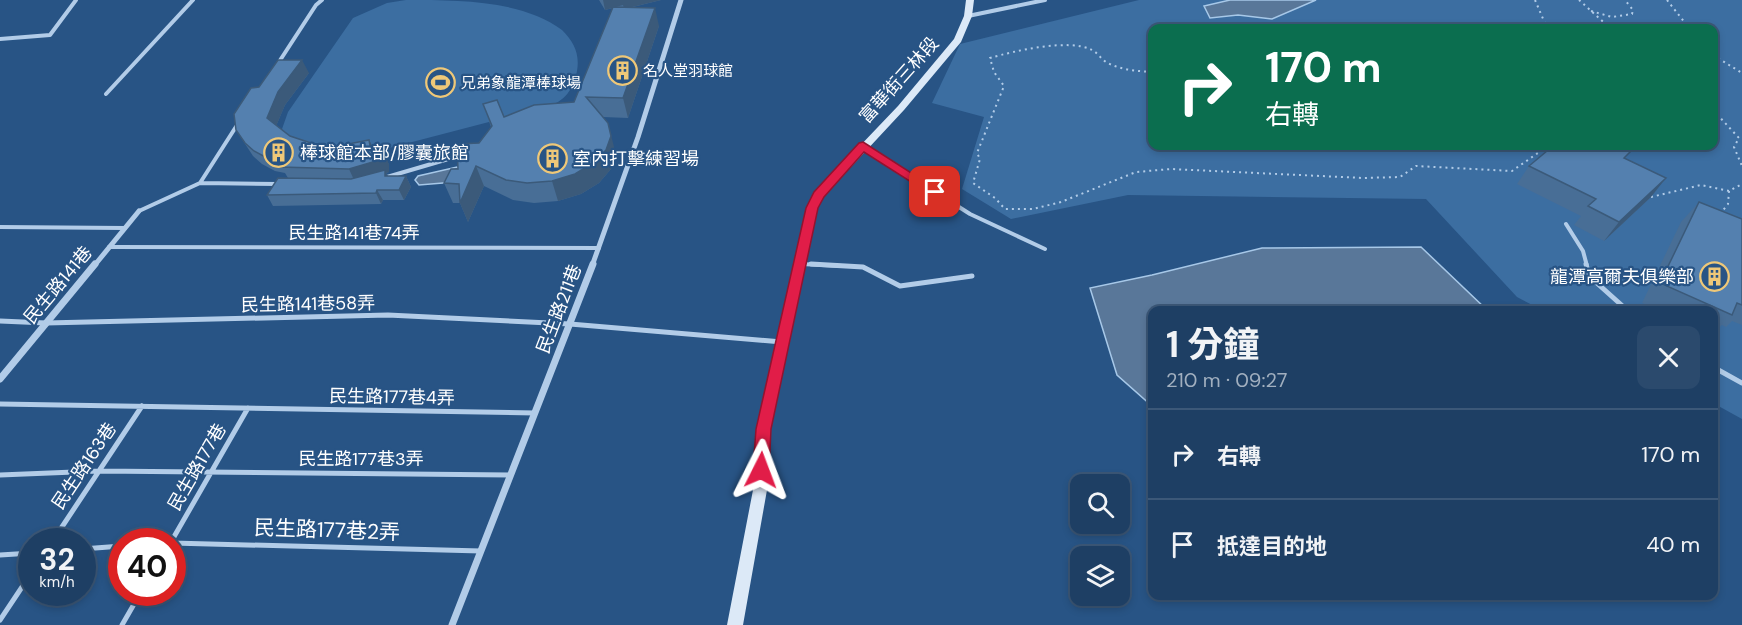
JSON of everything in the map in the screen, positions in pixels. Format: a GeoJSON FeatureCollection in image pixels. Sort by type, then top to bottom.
{"type":"FeatureCollection","features":[{"type":"Feature","properties":{"kind":"street","name":"民生路211巷"},"geometry":{"type":"LineString","coordinates":[[452,625],[599,248],[639,137],[681,0]]}},
{"type":"Feature","properties":{"kind":"street","name":"富華街三林段"},"geometry":{"type":"LineString","coordinates":[[735,625],[760,490],[764,429],[812,208],[819,195],[901,108],[958,40],[968,16],[970,0]]}},
{"type":"Feature","properties":{"kind":"street","name":"民生路141巷"},"geometry":{"type":"LineString","coordinates":[[0,379],[139,211]]}},
{"type":"Feature","properties":{"kind":"lane"},"geometry":{"type":"LineString","coordinates":[[0,39],[50,35],[76,0]]}},
{"type":"Feature","properties":{"kind":"lane"},"geometry":{"type":"LineString","coordinates":[[106,94],[194,0]]}},
{"type":"Feature","properties":{"kind":"lane"},"geometry":{"type":"LineString","coordinates":[[271,74],[316,5],[322,0]]}},
{"type":"Feature","properties":{"kind":"lane"},"geometry":{"type":"LineString","coordinates":[[968,16],[1045,0]]}},
{"type":"Feature","properties":{"kind":"lane"},"geometry":{"type":"LineString","coordinates":[[200,183],[245,114]]}},
{"type":"Feature","properties":{"kind":"lane"},"geometry":{"type":"LineString","coordinates":[[863,146],[970,214],[1045,249]]}},
{"type":"Feature","properties":{"kind":"lane"},"geometry":{"type":"LineString","coordinates":[[379,179],[471,152]]}},
{"type":"Feature","properties":{"kind":"lane"},"geometry":{"type":"LineString","coordinates":[[139,211],[200,183],[286,184]]}},
{"type":"Feature","properties":{"kind":"lane"},"geometry":{"type":"LineString","coordinates":[[1566,224],[1583,251],[1589,276],[1623,306]]}},
{"type":"Feature","properties":{"kind":"lane"},"geometry":{"type":"LineString","coordinates":[[0,227],[125,228]]}},
{"type":"Feature","properties":{"kind":"lane","name":"民生路141巷74弄"},"geometry":{"type":"LineString","coordinates":[[109,247],[599,248]]}},
{"type":"Feature","properties":{"kind":"lane"},"geometry":{"type":"LineString","coordinates":[[801,264],[864,267],[900,286],[972,276]]}},
{"type":"Feature","properties":{"kind":"lane","name":"民生路141巷58弄"},"geometry":{"type":"LineString","coordinates":[[0,321],[46,323],[388,315],[570,324],[784,342]]}},
{"type":"Feature","properties":{"kind":"lane"},"geometry":{"type":"LineString","coordinates":[[1718,370],[1742,383]]}},
{"type":"Feature","properties":{"kind":"lane","name":"民生路177巷4弄"},"geometry":{"type":"LineString","coordinates":[[0,404],[535,413]]}},
{"type":"Feature","properties":{"kind":"lane","name":"民生路163巷"},"geometry":{"type":"LineString","coordinates":[[61,528],[142,406]]}},
{"type":"Feature","properties":{"kind":"lane","name":"民生路177巷"},"geometry":{"type":"LineString","coordinates":[[180,528],[248,408]]}},
{"type":"Feature","properties":{"kind":"lane","name":"民生路177巷3弄"},"geometry":{"type":"LineString","coordinates":[[0,475],[99,471],[511,475]]}},
{"type":"Feature","properties":{"kind":"lane","name":"民生路177巷2弄"},"geometry":{"type":"LineString","coordinates":[[186,542],[481,551]]}},
{"type":"Feature","properties":{"kind":"lane"},"geometry":{"type":"LineString","coordinates":[[0,555],[18,554]]}},
{"type":"Feature","properties":{"kind":"lane"},"geometry":{"type":"LineString","coordinates":[[0,620],[18,593]]}},
{"type":"Feature","properties":{"kind":"lane"},"geometry":{"type":"LineString","coordinates":[[122,625],[133,606]]}},
{"type":"Feature","properties":{"kind":"path"},"geometry":{"type":"LineString","coordinates":[[1535,0],[1545,24]]}},
{"type":"Feature","properties":{"kind":"path"},"geometry":{"type":"LineString","coordinates":[[1579,0],[1606,24]]}},
{"type":"Feature","properties":{"kind":"path"},"geometry":{"type":"LineString","coordinates":[[1591,11],[1611,17],[1632,15],[1633,10],[1625,0]]}},
{"type":"Feature","properties":{"kind":"path"},"geometry":{"type":"LineString","coordinates":[[1667,0],[1686,24]]}},
{"type":"Feature","properties":{"kind":"path"},"geometry":{"type":"LineString","coordinates":[[1148,72],[1119,68],[1105,61],[1091,49],[1072,46],[1012,51],[990,58],[994,72],[1004,86],[977,153],[980,159],[973,183],[995,198],[1005,210],[1032,209],[1061,202],[1136,172],[1172,169],[1363,178],[1400,177],[1416,166],[1512,171],[1542,150]]}},
{"type":"Feature","properties":{"kind":"path"},"geometry":{"type":"LineString","coordinates":[[1718,58],[1742,73]]}},
{"type":"Feature","properties":{"kind":"path"},"geometry":{"type":"LineString","coordinates":[[1718,115],[1739,138],[1734,147],[1742,166]]}},
{"type":"Feature","properties":{"kind":"path"},"geometry":{"type":"LineString","coordinates":[[1651,197],[1701,185],[1729,191],[1742,184]]}},
{"type":"Feature","properties":{"kind":"path"},"geometry":{"type":"LineString","coordinates":[[1714,222],[1728,204],[1729,191]]}},
{"type":"Feature","properties":{"kind":"shaded area","name":"兄弟象龍潭棒球場"},"geometry":{"type":"Polygon","coordinates":[[[406,0],[447,0],[509,7],[546,20],[562,30],[575,49],[578,65],[570,89],[559,102],[547,107],[370,153],[345,157],[287,138],[282,129],[288,112],[353,18],[387,3],[406,0]]]}},
{"type":"Feature","properties":{"kind":"shaded area"},"geometry":{"type":"Polygon","coordinates":[[[1139,0],[1742,0],[1742,419],[1718,406],[1718,306],[1534,306],[1517,297],[1426,199],[1128,195],[1011,219],[962,189],[984,117],[932,103],[960,44],[1139,0]]]}},
{"type":"Feature","properties":{"kind":"shaded area"},"geometry":{"type":"Polygon","coordinates":[[[1230,0],[1316,0],[1272,19],[1238,15],[1210,18],[1204,6],[1230,0]]]}},
{"type":"Feature","properties":{"kind":"shaded area"},"geometry":{"type":"Polygon","coordinates":[[[457,167],[463,172],[455,182],[419,185],[415,180],[418,176],[457,167]]]}},
{"type":"Feature","properties":{"kind":"shaded area"},"geometry":{"type":"Polygon","coordinates":[[[1421,247],[1483,306],[1148,306],[1148,402],[1117,375],[1090,288],[1262,248],[1421,247]]]}},
{"type":"Feature","properties":{"kind":"building"},"geometry":{"type":"Polygon","coordinates":[[[613,7],[655,8],[623,98],[586,97],[608,123],[611,136],[606,150],[593,163],[575,174],[552,181],[527,183],[506,180],[476,166],[460,203],[459,184],[444,183],[451,169],[458,169],[457,144],[479,143],[492,126],[483,104],[497,100],[504,117],[534,105],[574,102],[613,7]]]}},
{"type":"Feature","properties":{"kind":"building"},"geometry":{"type":"Polygon","coordinates":[[[278,60],[302,60],[278,92],[267,118],[290,136],[323,147],[348,148],[348,144],[369,140],[371,151],[383,151],[383,159],[349,169],[281,167],[285,161],[267,158],[245,143],[236,130],[234,114],[251,88],[259,87],[278,60]]]}},
{"type":"Feature","properties":{"kind":"building"},"geometry":{"type":"Polygon","coordinates":[[[1548,150],[1632,150],[1624,158],[1666,178],[1619,222],[1588,206],[1596,199],[1529,166],[1548,150]]]}},
{"type":"Feature","properties":{"kind":"building"},"geometry":{"type":"Polygon","coordinates":[[[385,170],[385,176],[406,176],[399,190],[377,190],[376,193],[267,195],[278,178],[351,179],[385,170]]]}},
{"type":"Feature","properties":{"kind":"building","name":"龍潭高爾夫俱樂部"},"geometry":{"type":"Polygon","coordinates":[[[1699,202],[1742,219],[1742,305],[1737,303],[1732,315],[1718,309],[1718,306],[1712,306],[1660,283],[1699,202]]]}},
{"type":"Feature","properties":{"kind":"place","name":"名人堂羽球館"},"geometry":{"type":"Point","coordinates":[622,71]}},
{"type":"Feature","properties":{"kind":"place","name":"兄弟象龍潭棒球場"},"geometry":{"type":"Point","coordinates":[440,83]}},
{"type":"Feature","properties":{"kind":"place","name":"棒球館本部/膠囊旅館"},"geometry":{"type":"Point","coordinates":[279,153]}},
{"type":"Feature","properties":{"kind":"place","name":"室內打擊練習場"},"geometry":{"type":"Point","coordinates":[552,159]}},
{"type":"Feature","properties":{"kind":"place","name":"龍潭高爾夫俱樂部"},"geometry":{"type":"Point","coordinates":[1715,277]}},
{"type":"Feature","properties":{"kind":"route"},"geometry":{"type":"LineString","coordinates":[[761,470],[764,429],[812,208],[819,195],[863,146],[935,192]]}}]}
